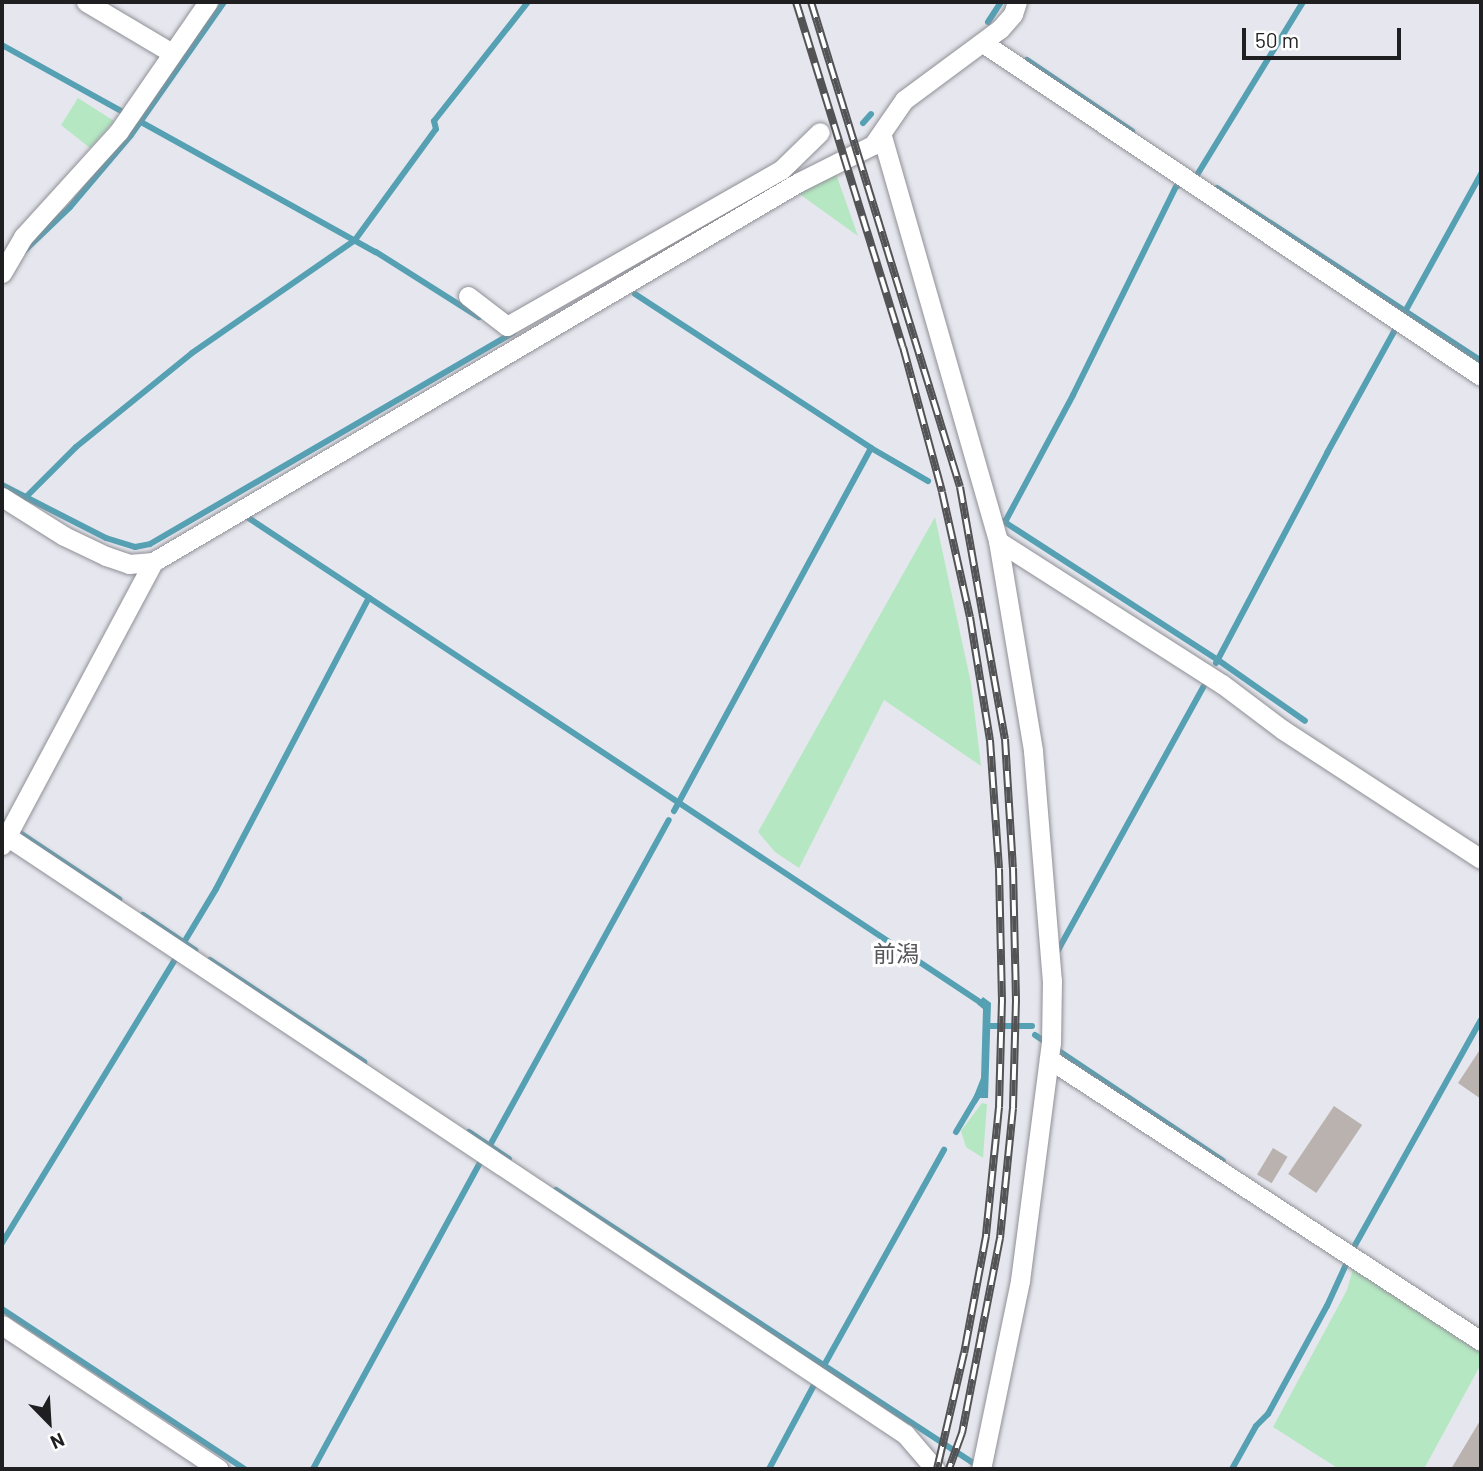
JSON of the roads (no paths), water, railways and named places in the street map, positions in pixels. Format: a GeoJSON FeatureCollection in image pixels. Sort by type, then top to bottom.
{"type":"FeatureCollection","features":[{"type":"Feature","properties":{"kind":"street"},"geometry":{"type":"LineString","coordinates":[[86,2],[173,54]]}},
{"type":"Feature","properties":{"kind":"street"},"geometry":{"type":"LineString","coordinates":[[2,273],[23,237],[130,115],[208,2]]}},
{"type":"Feature","properties":{"kind":"street"},"geometry":{"type":"LineString","coordinates":[[692,232],[791,187],[873,145],[882,136],[904,100],[983,43],[1013,14],[1017,2]]}},
{"type":"Feature","properties":{"kind":"street"},"geometry":{"type":"LineString","coordinates":[[983,43],[1481,376]]}},
{"type":"Feature","properties":{"kind":"street"},"geometry":{"type":"LineString","coordinates":[[2,497],[64,536],[106,556],[129,564],[153,562],[519,331],[692,232],[781,170],[820,132]]}},
{"type":"Feature","properties":{"kind":"street"},"geometry":{"type":"LineString","coordinates":[[882,136],[998,541],[1033,751],[1052,980],[1050,1051],[1020,1281],[982,1463]]}},
{"type":"Feature","properties":{"kind":"street"},"geometry":{"type":"LineString","coordinates":[[781,170],[791,187]]}},
{"type":"Feature","properties":{"kind":"street"},"geometry":{"type":"LineString","coordinates":[[468,296],[507,326],[519,331]]}},
{"type":"Feature","properties":{"kind":"street"},"geometry":{"type":"LineString","coordinates":[[998,541],[1222,684],[1283,730],[1481,859]]}},
{"type":"Feature","properties":{"kind":"street"},"geometry":{"type":"LineString","coordinates":[[153,562],[7,834],[483,1155],[905,1434],[934,1469]]}},
{"type":"Feature","properties":{"kind":"street"},"geometry":{"type":"LineString","coordinates":[[1050,1051],[1349,1256],[1481,1341]]}},
{"type":"Feature","properties":{"kind":"street"},"geometry":{"type":"LineString","coordinates":[[2,1325],[219,1469]]}},
{"type":"Feature","properties":{"kind":"water"},"geometry":{"type":"Polygon","coordinates":[[[983,997],[991,1003],[988,1098],[980,1098],[976,1104],[972,1101],[981,1078],[983,1009],[977,1004],[983,997]]]}},
{"type":"Feature","properties":{"kind":"waterway"},"geometry":{"type":"LineString","coordinates":[[20,255],[70,207],[131,135],[224,2]]}},
{"type":"Feature","properties":{"kind":"waterway"},"geometry":{"type":"LineString","coordinates":[[25,498],[76,447],[192,353],[355,240],[436,129],[434,121],[528,2]]}},
{"type":"Feature","properties":{"kind":"waterway"},"geometry":{"type":"LineString","coordinates":[[988,22],[1001,2]]}},
{"type":"Feature","properties":{"kind":"waterway"},"geometry":{"type":"LineString","coordinates":[[1193,178],[1303,2]]}},
{"type":"Feature","properties":{"kind":"waterway"},"geometry":{"type":"LineString","coordinates":[[2,45],[376,252],[479,317]]}},
{"type":"Feature","properties":{"kind":"waterway"},"geometry":{"type":"LineString","coordinates":[[1027,60],[1132,131]]}},
{"type":"Feature","properties":{"kind":"waterway"},"geometry":{"type":"LineString","coordinates":[[863,123],[871,114]]}},
{"type":"Feature","properties":{"kind":"waterway"},"geometry":{"type":"LineString","coordinates":[[1216,663],[1327,453],[1481,174]]}},
{"type":"Feature","properties":{"kind":"waterway"},"geometry":{"type":"LineString","coordinates":[[1005,522],[1073,395],[1176,187],[1183,183]]}},
{"type":"Feature","properties":{"kind":"waterway"},"geometry":{"type":"LineString","coordinates":[[1217,188],[1481,361]]}},
{"type":"Feature","properties":{"kind":"waterway"},"geometry":{"type":"LineString","coordinates":[[635,294],[871,448],[928,481]]}},
{"type":"Feature","properties":{"kind":"waterway"},"geometry":{"type":"LineString","coordinates":[[2,485],[106,538],[135,547],[150,544],[513,333]]}},
{"type":"Feature","properties":{"kind":"waterway"},"geometry":{"type":"LineString","coordinates":[[674,811],[871,448]]}},
{"type":"Feature","properties":{"kind":"waterway"},"geometry":{"type":"LineString","coordinates":[[247,517],[986,1006]]}},
{"type":"Feature","properties":{"kind":"waterway"},"geometry":{"type":"LineString","coordinates":[[1003,521],[1218,660],[1305,721]]}},
{"type":"Feature","properties":{"kind":"waterway"},"geometry":{"type":"LineString","coordinates":[[183,944],[216,889],[369,598]]}},
{"type":"Feature","properties":{"kind":"waterway"},"geometry":{"type":"LineString","coordinates":[[1057,952],[1203,687]]}},
{"type":"Feature","properties":{"kind":"waterway"},"geometry":{"type":"LineString","coordinates":[[489,1147],[669,820]]}},
{"type":"Feature","properties":{"kind":"waterway"},"geometry":{"type":"LineString","coordinates":[[2,821],[119,899]]}},
{"type":"Feature","properties":{"kind":"waterway"},"geometry":{"type":"LineString","coordinates":[[143,915],[195,950]]}},
{"type":"Feature","properties":{"kind":"waterway"},"geometry":{"type":"LineString","coordinates":[[2,1243],[176,958]]}},
{"type":"Feature","properties":{"kind":"waterway"},"geometry":{"type":"LineString","coordinates":[[210,960],[364,1062]]}},
{"type":"Feature","properties":{"kind":"waterway"},"geometry":{"type":"LineString","coordinates":[[1232,1469],[1256,1426],[1268,1414],[1327,1306],[1354,1247],[1481,1020]]}},
{"type":"Feature","properties":{"kind":"waterway"},"geometry":{"type":"LineString","coordinates":[[986,1026],[1032,1026]]}},
{"type":"Feature","properties":{"kind":"waterway"},"geometry":{"type":"LineString","coordinates":[[1035,1035],[1223,1161]]}},
{"type":"Feature","properties":{"kind":"waterway"},"geometry":{"type":"LineString","coordinates":[[956,1132],[978,1095]]}},
{"type":"Feature","properties":{"kind":"waterway"},"geometry":{"type":"LineString","coordinates":[[469,1132],[509,1159]]}},
{"type":"Feature","properties":{"kind":"waterway"},"geometry":{"type":"LineString","coordinates":[[822,1369],[944,1150]]}},
{"type":"Feature","properties":{"kind":"waterway"},"geometry":{"type":"LineString","coordinates":[[313,1469],[484,1156]]}},
{"type":"Feature","properties":{"kind":"waterway"},"geometry":{"type":"LineString","coordinates":[[556,1190],[978,1466]]}},
{"type":"Feature","properties":{"kind":"waterway"},"geometry":{"type":"LineString","coordinates":[[2,1309],[245,1469]]}},
{"type":"Feature","properties":{"kind":"waterway"},"geometry":{"type":"LineString","coordinates":[[769,1469],[814,1385]]}},
{"type":"Feature","properties":{"kind":"railway"},"geometry":{"type":"LineString","coordinates":[[796,2],[903,347],[942,492],[970,617],[990,740],[999,869],[1002,1000],[999,1107],[986,1236],[964,1353],[937,1469]]}},
{"type":"Feature","properties":{"kind":"railway"},"geometry":{"type":"LineString","coordinates":[[811,2],[960,487],[1005,739],[1013,868],[1016,1000],[1013,1108],[1000,1238],[962,1433],[949,1469]]}},
{"type":"Feature","properties":{"kind":"district","name":"前潟"},"geometry":{"type":"Point","coordinates":[896,953]}}]}
